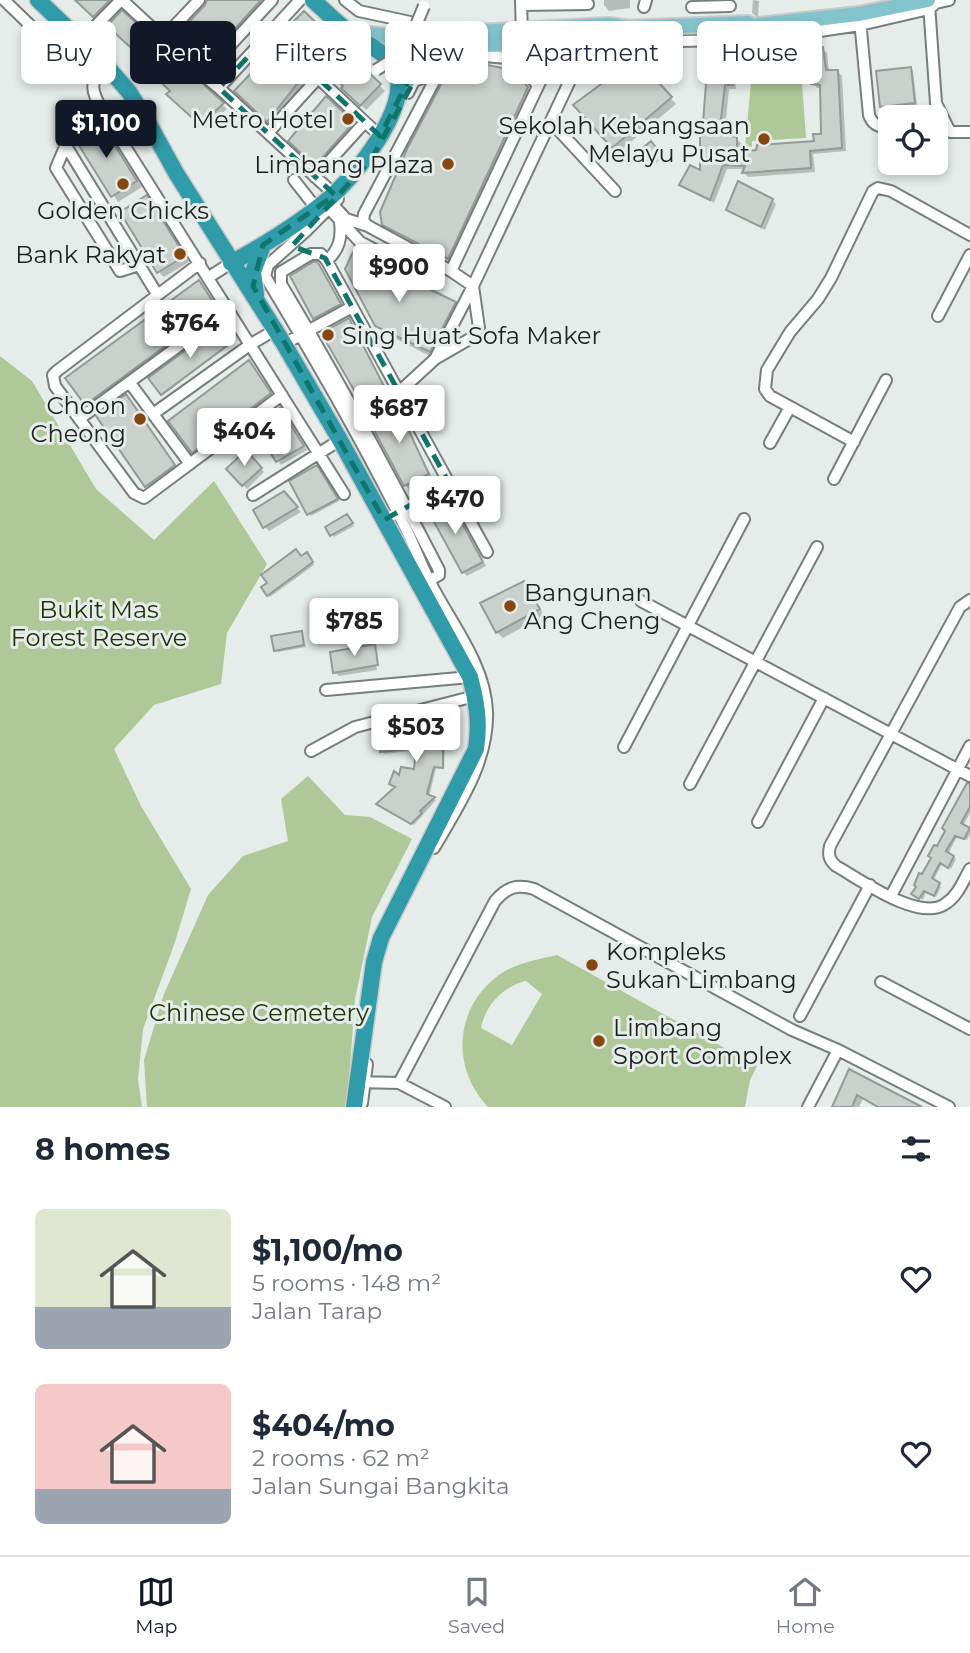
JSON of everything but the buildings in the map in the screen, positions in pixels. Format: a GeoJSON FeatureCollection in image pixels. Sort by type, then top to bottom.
{"type":"FeatureCollection","features":[{"type":"Feature","properties":{"kind":"highway"},"geometry":{"type":"LineString","coordinates":[[313,0],[336,21]]}},
{"type":"Feature","properties":{"kind":"highway"},"geometry":{"type":"LineString","coordinates":[[41,1],[61,21]]}},
{"type":"Feature","properties":{"kind":"highway"},"geometry":{"type":"LineString","coordinates":[[231,263],[328,203],[380,136],[396,103],[399,79],[395,67],[371,48]]}},
{"type":"Feature","properties":{"kind":"highway"},"geometry":{"type":"LineString","coordinates":[[116,77],[149,124],[176,173],[285,345],[340,440],[396,513],[425,583],[470,677],[475,696],[479,726],[476,749],[381,937],[374,962],[361,1082],[354,1107]]}},
{"type":"Feature","properties":{"kind":"highway"},"geometry":{"type":"LineString","coordinates":[[217,240],[242,248],[263,245]]}},
{"type":"Feature","properties":{"kind":"highway"},"geometry":{"type":"LineString","coordinates":[[260,307],[253,286],[253,272],[263,245]]}},
{"type":"Feature","properties":{"kind":"main road"},"geometry":{"type":"LineString","coordinates":[[822,21],[860,20],[929,3]]}},
{"type":"Feature","properties":{"kind":"main road"},"geometry":{"type":"LineString","coordinates":[[683,26],[697,26]]}},
{"type":"Feature","properties":{"kind":"main road"},"geometry":{"type":"LineString","coordinates":[[396,103],[408,84]]}},
{"type":"Feature","properties":{"kind":"street"},"geometry":{"type":"LineString","coordinates":[[4,0],[26,21]]}},
{"type":"Feature","properties":{"kind":"street"},"geometry":{"type":"LineString","coordinates":[[101,21],[121,0],[144,21]]}},
{"type":"Feature","properties":{"kind":"street"},"geometry":{"type":"LineString","coordinates":[[179,21],[199,0]]}},
{"type":"Feature","properties":{"kind":"street"},"geometry":{"type":"LineString","coordinates":[[236,39],[272,0]]}},
{"type":"Feature","properties":{"kind":"street"},"geometry":{"type":"LineString","coordinates":[[281,21],[300,0]]}},
{"type":"Feature","properties":{"kind":"street"},"geometry":{"type":"LineString","coordinates":[[345,0],[359,11],[405,21]]}},
{"type":"Feature","properties":{"kind":"street"},"geometry":{"type":"LineString","coordinates":[[949,0],[929,3],[936,103],[950,132],[970,132]]}},
{"type":"Feature","properties":{"kind":"street"},"geometry":{"type":"LineString","coordinates":[[521,21],[521,2],[588,2],[588,21]]}},
{"type":"Feature","properties":{"kind":"street"},"geometry":{"type":"LineString","coordinates":[[690,26],[692,4],[730,3],[723,21]]}},
{"type":"Feature","properties":{"kind":"street"},"geometry":{"type":"LineString","coordinates":[[418,21],[424,6]]}},
{"type":"Feature","properties":{"kind":"street"},"geometry":{"type":"LineString","coordinates":[[683,39],[754,41],[860,20],[869,115],[878,126]]}},
{"type":"Feature","properties":{"kind":"street"},"geometry":{"type":"LineString","coordinates":[[219,88],[250,55]]}},
{"type":"Feature","properties":{"kind":"street"},"geometry":{"type":"LineString","coordinates":[[376,70],[385,64]]}},
{"type":"Feature","properties":{"kind":"street"},"geometry":{"type":"LineString","coordinates":[[92,84],[102,110],[344,494]]}},
{"type":"Feature","properties":{"kind":"street"},"geometry":{"type":"LineString","coordinates":[[214,84],[314,177],[328,203],[343,220],[361,235],[411,261],[413,268],[404,277]]}},
{"type":"Feature","properties":{"kind":"street"},"geometry":{"type":"LineString","coordinates":[[268,133],[313,84]]}},
{"type":"Feature","properties":{"kind":"street"},"geometry":{"type":"LineString","coordinates":[[324,84],[380,136]]}},
{"type":"Feature","properties":{"kind":"street"},"geometry":{"type":"LineString","coordinates":[[396,513],[357,416],[305,333],[265,276],[268,265],[372,158],[409,84]]}},
{"type":"Feature","properties":{"kind":"street"},"geometry":{"type":"LineString","coordinates":[[419,84],[430,89]]}},
{"type":"Feature","properties":{"kind":"street"},"geometry":{"type":"LineString","coordinates":[[368,226],[363,221],[364,214],[433,84]]}},
{"type":"Feature","properties":{"kind":"street"},"geometry":{"type":"LineString","coordinates":[[435,359],[473,286],[567,84]]}},
{"type":"Feature","properties":{"kind":"street"},"geometry":{"type":"LineString","coordinates":[[451,271],[538,86]]}},
{"type":"Feature","properties":{"kind":"street"},"geometry":{"type":"LineString","coordinates":[[102,110],[69,131],[63,141],[157,294]]}},
{"type":"Feature","properties":{"kind":"street"},"geometry":{"type":"LineString","coordinates":[[314,177],[365,122]]}},
{"type":"Feature","properties":{"kind":"street"},"geometry":{"type":"LineString","coordinates":[[551,122],[615,191]]}},
{"type":"Feature","properties":{"kind":"street"},"geometry":{"type":"LineString","coordinates":[[65,147],[56,168],[120,271],[139,265]]}},
{"type":"Feature","properties":{"kind":"street"},"geometry":{"type":"LineString","coordinates":[[294,180],[328,203]]}},
{"type":"Feature","properties":{"kind":"street"},"geometry":{"type":"LineString","coordinates":[[854,442],[770,396],[765,389],[767,370],[790,332],[818,299],[831,278],[873,191],[878,188],[891,191],[970,235]]}},
{"type":"Feature","properties":{"kind":"street"},"geometry":{"type":"LineString","coordinates":[[343,220],[368,226],[451,271],[473,286],[480,322],[477,333],[435,359],[399,392],[357,416]]}},
{"type":"Feature","properties":{"kind":"street"},"geometry":{"type":"LineString","coordinates":[[327,261],[340,242],[343,220]]}},
{"type":"Feature","properties":{"kind":"street"},"geometry":{"type":"LineString","coordinates":[[361,1107],[361,1082],[381,955],[410,890],[477,769],[484,742],[487,710],[482,684],[470,654],[425,583],[439,576],[439,570],[404,528],[396,513],[280,278],[286,268],[311,254],[321,254],[327,261],[487,552]]}},
{"type":"Feature","properties":{"kind":"street"},"geometry":{"type":"LineString","coordinates":[[939,317],[970,255]]}},
{"type":"Feature","properties":{"kind":"street"},"geometry":{"type":"LineString","coordinates":[[200,263],[53,375],[55,386],[138,497],[149,496],[282,395]]}},
{"type":"Feature","properties":{"kind":"street"},"geometry":{"type":"LineString","coordinates":[[209,277],[231,263]]}},
{"type":"Feature","properties":{"kind":"street"},"geometry":{"type":"LineString","coordinates":[[285,345],[352,307]]}},
{"type":"Feature","properties":{"kind":"street"},"geometry":{"type":"LineString","coordinates":[[79,419],[229,309]]}},
{"type":"Feature","properties":{"kind":"street"},"geometry":{"type":"LineString","coordinates":[[153,414],[275,330]]}},
{"type":"Feature","properties":{"kind":"street"},"geometry":{"type":"LineString","coordinates":[[834,479],[886,380]]}},
{"type":"Feature","properties":{"kind":"street"},"geometry":{"type":"LineString","coordinates":[[130,383],[190,464]]}},
{"type":"Feature","properties":{"kind":"street"},"geometry":{"type":"LineString","coordinates":[[770,443],[790,407]]}},
{"type":"Feature","properties":{"kind":"street"},"geometry":{"type":"LineString","coordinates":[[253,495],[340,440]]}},
{"type":"Feature","properties":{"kind":"street"},"geometry":{"type":"LineString","coordinates":[[396,513],[449,483]]}},
{"type":"Feature","properties":{"kind":"street"},"geometry":{"type":"LineString","coordinates":[[624,747],[744,519]]}},
{"type":"Feature","properties":{"kind":"street"},"geometry":{"type":"LineString","coordinates":[[690,784],[817,547]]}},
{"type":"Feature","properties":{"kind":"street"},"geometry":{"type":"LineString","coordinates":[[970,600],[960,607],[828,854],[836,866],[912,907],[932,909],[948,902],[958,892],[970,869]]}},
{"type":"Feature","properties":{"kind":"street"},"geometry":{"type":"LineString","coordinates":[[640,601],[970,776]]}},
{"type":"Feature","properties":{"kind":"street"},"geometry":{"type":"LineString","coordinates":[[326,690],[470,677]]}},
{"type":"Feature","properties":{"kind":"street"},"geometry":{"type":"LineString","coordinates":[[311,751],[355,727],[475,696]]}},
{"type":"Feature","properties":{"kind":"street"},"geometry":{"type":"LineString","coordinates":[[758,822],[824,698]]}},
{"type":"Feature","properties":{"kind":"street"},"geometry":{"type":"LineString","coordinates":[[891,896],[970,746]]}},
{"type":"Feature","properties":{"kind":"street"},"geometry":{"type":"LineString","coordinates":[[800,1016],[870,885]]}},
{"type":"Feature","properties":{"kind":"street"},"geometry":{"type":"LineString","coordinates":[[399,1083],[495,901],[502,892],[523,886],[534,889],[792,1030],[838,1050],[949,1107]]}},
{"type":"Feature","properties":{"kind":"street"},"geometry":{"type":"LineString","coordinates":[[881,982],[970,1029]]}},
{"type":"Feature","properties":{"kind":"street"},"geometry":{"type":"LineString","coordinates":[[808,1107],[838,1050]]}},
{"type":"Feature","properties":{"kind":"street"},"geometry":{"type":"LineString","coordinates":[[361,1082],[399,1083],[445,1107]]}},
{"type":"Feature","properties":{"kind":"highlighted area"},"geometry":{"type":"Polygon","coordinates":[[[270,33],[380,136],[419,59],[442,71],[414,81],[372,158],[292,246],[325,258],[449,483],[384,520],[253,286],[263,245],[335,195],[219,88],[270,33]]]}},
{"type":"Feature","properties":{"kind":"green space"},"geometry":{"type":"Polygon","coordinates":[[[751,84],[802,84],[806,138],[752,141],[752,147],[745,147],[751,84]]]}},
{"type":"Feature","properties":{"kind":"green space","name":"Bukit Mas Forest Reserve"},"geometry":{"type":"Polygon","coordinates":[[[0,356],[32,381],[96,489],[154,540],[214,481],[267,564],[227,633],[221,684],[154,705],[114,749],[141,806],[191,889],[143,1029],[138,1079],[142,1107],[0,1107],[0,356]]]}},
{"type":"Feature","properties":{"kind":"green space","name":"Chinese Cemetery"},"geometry":{"type":"Polygon","coordinates":[[[308,776],[345,815],[370,817],[412,839],[372,917],[355,999],[347,1107],[147,1107],[144,1060],[164,994],[208,895],[243,856],[288,841],[281,799],[308,776]]]}},
{"type":"Feature","properties":{"kind":"green space","name":"Limbang Sport Complex"},"geometry":{"type":"Polygon","coordinates":[[[557,955],[757,1066],[750,1080],[745,1107],[488,1107],[475,1090],[467,1072],[463,1034],[468,1016],[476,999],[505,971],[557,955]],[[526,981],[510,987],[496,998],[486,1012],[481,1028],[512,1045],[542,994],[526,981]]]}},
{"type":"Feature","properties":{"kind":"place","name":"Metro Hotel"},"geometry":{"type":"Point","coordinates":[348,119]}},
{"type":"Feature","properties":{"kind":"place","name":"Sekolah Kebangsaan Melayu Pusat"},"geometry":{"type":"Point","coordinates":[764,139]}},
{"type":"Feature","properties":{"kind":"place","name":"Limbang Plaza"},"geometry":{"type":"Point","coordinates":[448,164]}},
{"type":"Feature","properties":{"kind":"place","name":"Golden Chicks"},"geometry":{"type":"Point","coordinates":[123,184]}},
{"type":"Feature","properties":{"kind":"place","name":"Bank Rakyat"},"geometry":{"type":"Point","coordinates":[180,254]}},
{"type":"Feature","properties":{"kind":"place","name":"Sing Huat Sofa Maker"},"geometry":{"type":"Point","coordinates":[328,335]}},
{"type":"Feature","properties":{"kind":"place","name":"Choon Cheong"},"geometry":{"type":"Point","coordinates":[140,419]}},
{"type":"Feature","properties":{"kind":"place","name":"Bangunan Ang Cheng"},"geometry":{"type":"Point","coordinates":[510,606]}},
{"type":"Feature","properties":{"kind":"place","name":"Kompleks Sukan Limbang"},"geometry":{"type":"Point","coordinates":[592,965]}},
{"type":"Feature","properties":{"kind":"place","name":"Limbang Sport Complex"},"geometry":{"type":"Point","coordinates":[599,1041]}}]}
